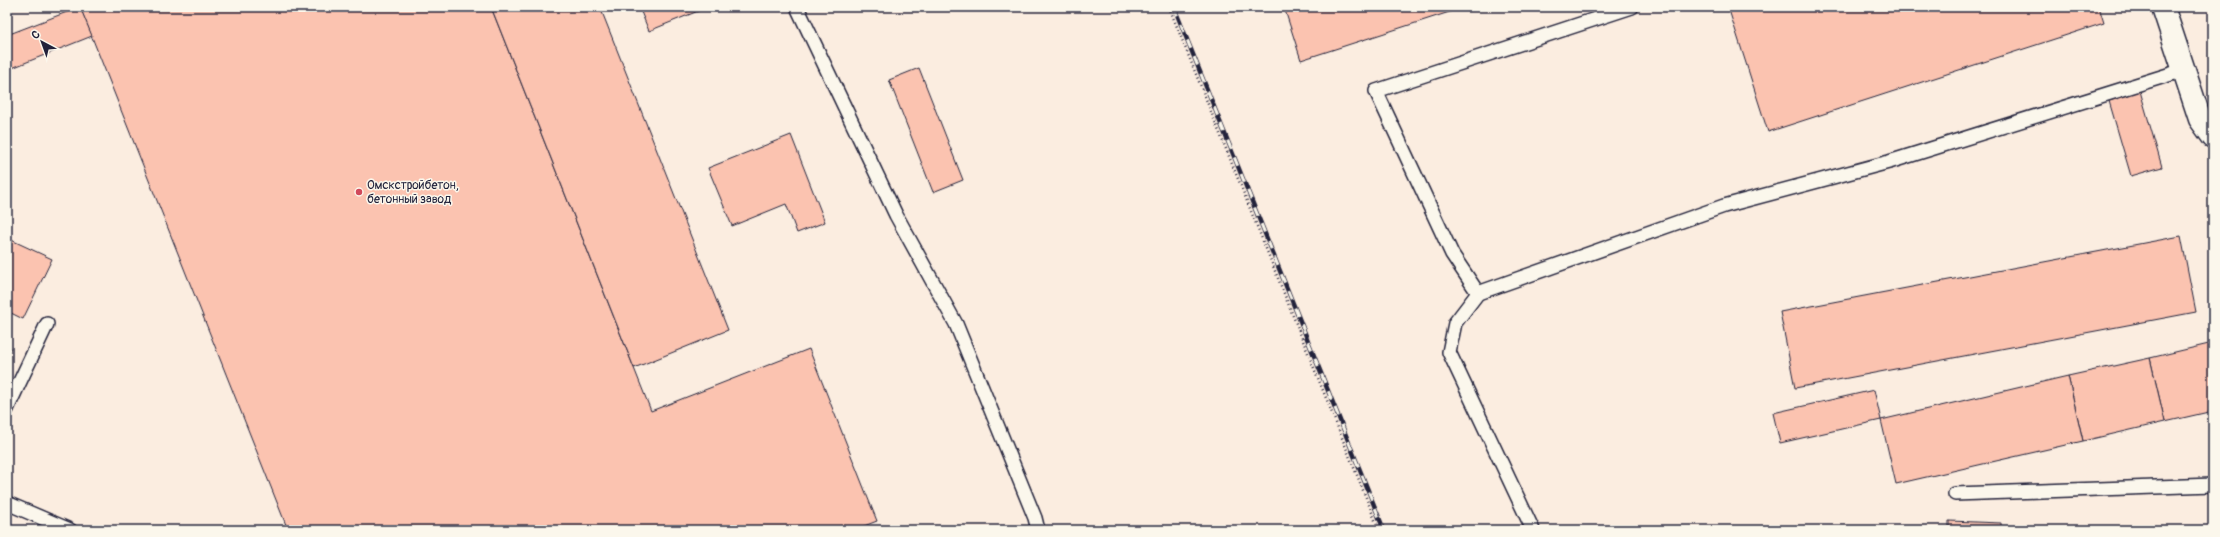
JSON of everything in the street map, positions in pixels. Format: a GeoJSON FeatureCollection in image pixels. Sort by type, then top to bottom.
{"type":"FeatureCollection","features":[{"type":"Feature","properties":{"kind":"street"},"geometry":{"type":"LineString","coordinates":[[2164,7],[2200,119],[2213,137]]}},
{"type":"Feature","properties":{"kind":"lane"},"geometry":{"type":"LineString","coordinates":[[797,7],[896,215],[956,324],[1035,518],[1038,530]]}},
{"type":"Feature","properties":{"kind":"lane"},"geometry":{"type":"LineString","coordinates":[[1478,293],[1452,254],[1376,91],[1632,7]]}},
{"type":"Feature","properties":{"kind":"lane"},"geometry":{"type":"LineString","coordinates":[[1533,530],[1449,352],[1455,323],[1478,293],[1724,206],[1889,162],[2184,70]]}},
{"type":"Feature","properties":{"kind":"lane"},"geometry":{"type":"LineString","coordinates":[[7,409],[47,324]]}},
{"type":"Feature","properties":{"kind":"lane"},"geometry":{"type":"LineString","coordinates":[[1955,494],[2213,486]]}},
{"type":"Feature","properties":{"kind":"lane"},"geometry":{"type":"LineString","coordinates":[[7,503],[70,530]]}},
{"type":"Feature","properties":{"kind":"path"},"geometry":{"type":"LineString","coordinates":[[1169,7],[1379,530]]}},
{"type":"Feature","properties":{"kind":"building","name":"Омскстройбетон, бетонный завод"},"geometry":{"type":"Polygon","coordinates":[[[80,7],[491,7],[651,411],[809,349],[877,521],[854,530],[288,530],[80,7]]]}},
{"type":"Feature","properties":{"kind":"building"},"geometry":{"type":"Polygon","coordinates":[[[80,7],[92,36],[7,70],[7,35],[80,7]]]}},
{"type":"Feature","properties":{"kind":"building"},"geometry":{"type":"Polygon","coordinates":[[[491,7],[600,7],[728,330],[634,368],[491,7]]]}},
{"type":"Feature","properties":{"kind":"building"},"geometry":{"type":"Polygon","coordinates":[[[639,7],[708,7],[649,31],[639,7]]]}},
{"type":"Feature","properties":{"kind":"building"},"geometry":{"type":"Polygon","coordinates":[[[1284,7],[1465,7],[1301,60],[1284,7]]]}},
{"type":"Feature","properties":{"kind":"building"},"geometry":{"type":"Polygon","coordinates":[[[1739,7],[2099,7],[2104,23],[1768,132],[1729,10],[1739,7]]]}},
{"type":"Feature","properties":{"kind":"building"},"geometry":{"type":"Polygon","coordinates":[[[919,68],[963,180],[933,192],[889,80],[919,68]]]}},
{"type":"Feature","properties":{"kind":"building"},"geometry":{"type":"Polygon","coordinates":[[[2140,91],[2162,167],[2131,176],[2109,101],[2140,91]]]}},
{"type":"Feature","properties":{"kind":"building"},"geometry":{"type":"Polygon","coordinates":[[[791,135],[825,222],[797,233],[786,204],[732,226],[708,168],[791,135]]]}},
{"type":"Feature","properties":{"kind":"building"},"geometry":{"type":"Polygon","coordinates":[[[2181,236],[2196,312],[1795,388],[1780,312],[2181,236]]]}},
{"type":"Feature","properties":{"kind":"building"},"geometry":{"type":"Polygon","coordinates":[[[7,238],[52,259],[23,319],[7,311],[7,238]]]}},
{"type":"Feature","properties":{"kind":"building"},"geometry":{"type":"Polygon","coordinates":[[[2213,343],[2213,411],[2165,422],[2150,358],[2213,343]]]}},
{"type":"Feature","properties":{"kind":"building"},"geometry":{"type":"Polygon","coordinates":[[[7,346],[11,348],[7,356],[7,346]]]}},
{"type":"Feature","properties":{"kind":"building"},"geometry":{"type":"Polygon","coordinates":[[[2150,358],[2165,422],[2083,441],[2068,376],[2150,358]]]}},
{"type":"Feature","properties":{"kind":"building"},"geometry":{"type":"Polygon","coordinates":[[[2068,376],[2083,441],[1896,484],[1881,420],[2068,376]]]}},
{"type":"Feature","properties":{"kind":"building"},"geometry":{"type":"Polygon","coordinates":[[[1874,390],[1881,420],[1780,443],[1773,413],[1874,390]]]}},
{"type":"Feature","properties":{"kind":"building"},"geometry":{"type":"Polygon","coordinates":[[[1949,521],[2001,523],[2001,530],[1949,530],[1949,521]]]}},
{"type":"Feature","properties":{"kind":"railway"},"geometry":{"type":"LineString","coordinates":[[1174,7],[1384,530]]}},
{"type":"Feature","properties":{"kind":"place","name":"Омскстройбетон, бетонный завод"},"geometry":{"type":"Point","coordinates":[359,192]}}]}
